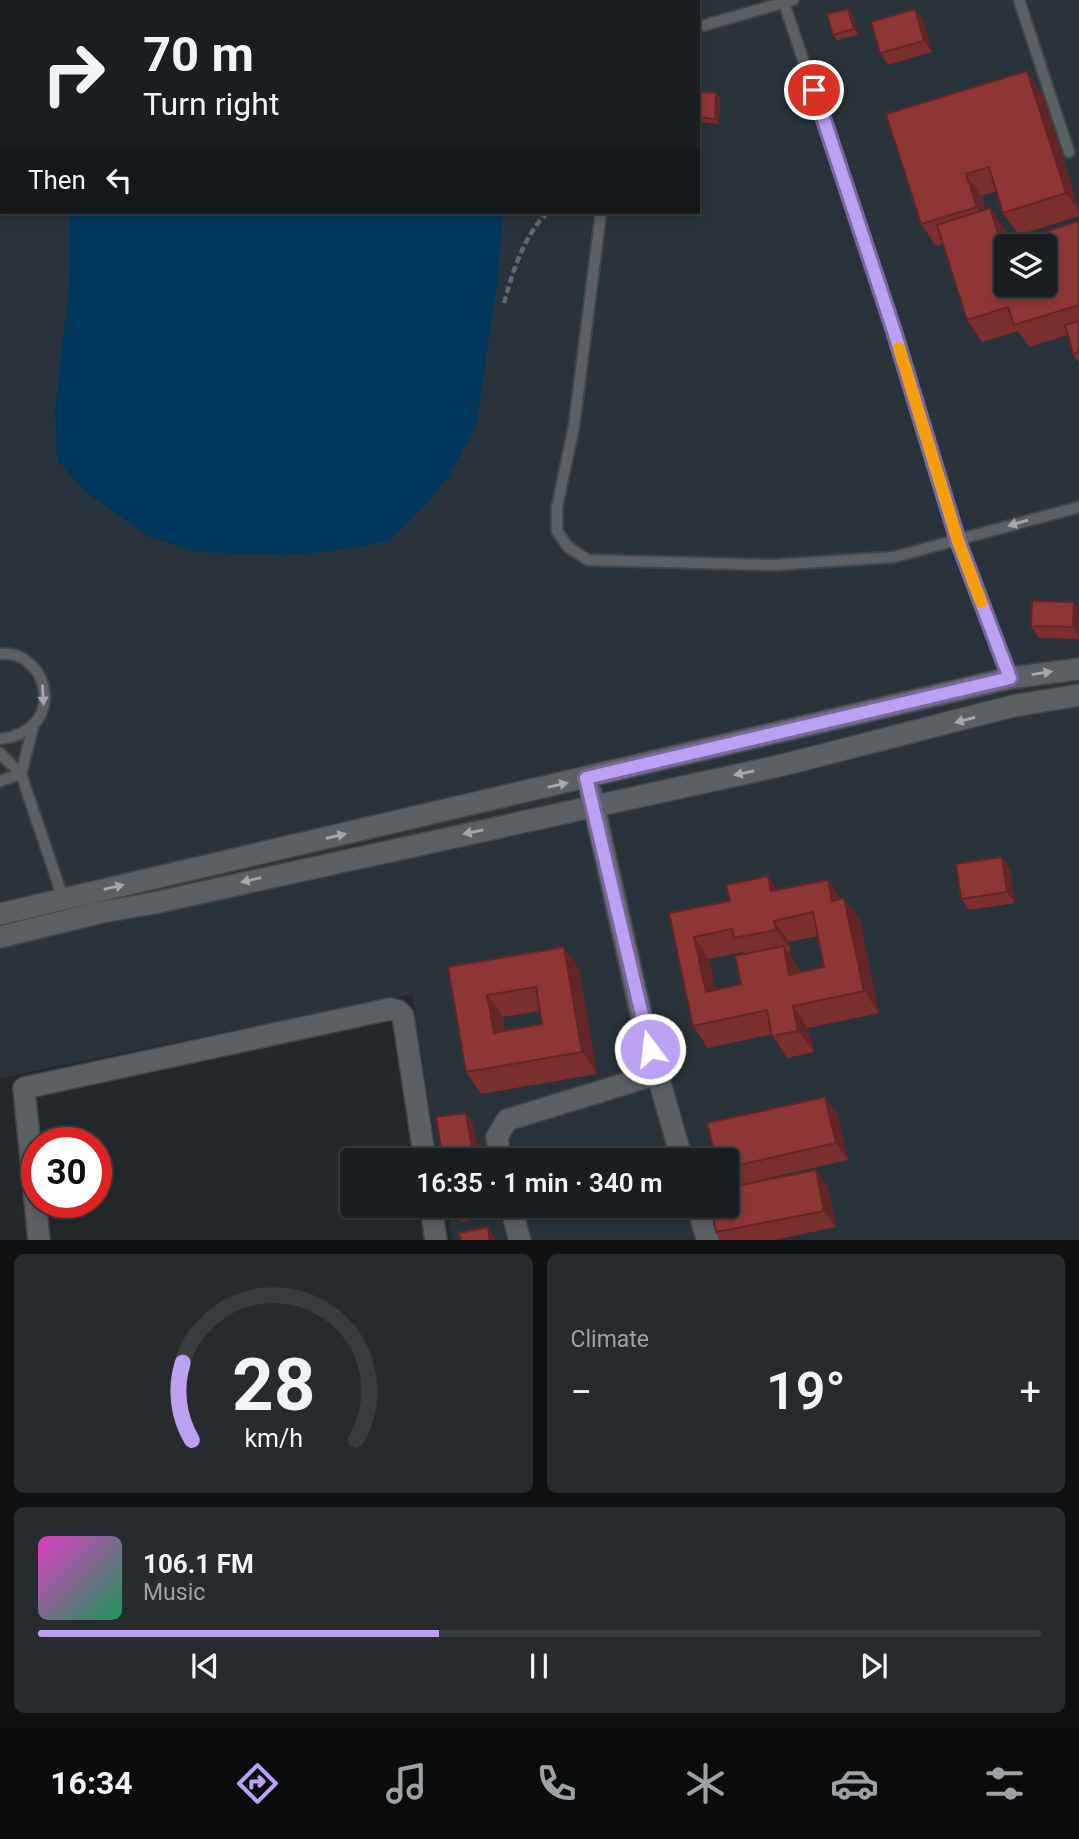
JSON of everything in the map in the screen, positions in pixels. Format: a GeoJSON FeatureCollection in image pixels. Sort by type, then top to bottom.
{"type":"FeatureCollection","features":[{"type":"Feature","properties":{"kind":"street"},"geometry":{"type":"LineString","coordinates":[[0,914],[1010,678],[1079,669]]}},
{"type":"Feature","properties":{"kind":"street"},"geometry":{"type":"LineString","coordinates":[[1010,678],[1013,706]]}},
{"type":"Feature","properties":{"kind":"street"},"geometry":{"type":"LineString","coordinates":[[0,937],[102,912],[783,765],[1013,706],[1079,695]]}},
{"type":"Feature","properties":{"kind":"street"},"geometry":{"type":"LineString","coordinates":[[586,778],[643,1023],[679,1148]]}},
{"type":"Feature","properties":{"kind":"street"},"geometry":{"type":"LineString","coordinates":[[41,904],[48,927]]}},
{"type":"Feature","properties":{"kind":"street"},"geometry":{"type":"LineString","coordinates":[[39,1240],[24,1088],[390,1009],[403,1016],[423,1148]]}},
{"type":"Feature","properties":{"kind":"street"},"geometry":{"type":"LineString","coordinates":[[498,1148],[497,1137],[507,1120],[657,1074]]}},
{"type":"Feature","properties":{"kind":"street"},"geometry":{"type":"LineString","coordinates":[[433,1218],[436,1240]]}},
{"type":"Feature","properties":{"kind":"street"},"geometry":{"type":"LineString","coordinates":[[514,1218],[520,1240]]}},
{"type":"Feature","properties":{"kind":"street"},"geometry":{"type":"LineString","coordinates":[[701,1218],[708,1240]]}},
{"type":"Feature","properties":{"kind":"lane"},"geometry":{"type":"LineString","coordinates":[[1019,0],[1069,152]]}},
{"type":"Feature","properties":{"kind":"lane"},"geometry":{"type":"LineString","coordinates":[[700,26],[786,1],[893,328],[958,541],[1010,678]]}},
{"type":"Feature","properties":{"kind":"lane"},"geometry":{"type":"LineString","coordinates":[[601,214],[574,426],[557,507],[557,531],[568,547],[588,560],[773,565],[894,557],[1079,507]]}},
{"type":"Feature","properties":{"kind":"lane"},"geometry":{"type":"LineString","coordinates":[[0,654],[7,653],[25,660],[39,674],[45,692],[43,710],[33,727],[22,774]]}},
{"type":"Feature","properties":{"kind":"lane"},"geometry":{"type":"LineString","coordinates":[[0,739],[16,737],[33,727]]}},
{"type":"Feature","properties":{"kind":"lane"},"geometry":{"type":"LineString","coordinates":[[0,753],[22,774],[63,898]]}},
{"type":"Feature","properties":{"kind":"lane"},"geometry":{"type":"LineString","coordinates":[[0,781],[22,774]]}},
{"type":"Feature","properties":{"kind":"path"},"geometry":{"type":"LineString","coordinates":[[504,303],[514,268],[536,224],[546,214]]}},
{"type":"Feature","properties":{"kind":"shaded area"},"geometry":{"type":"Polygon","coordinates":[[[700,0],[1079,0],[1079,1240],[453,1240],[448,1218],[739,1218],[739,1148],[436,1148],[412,994],[0,1078],[0,214],[700,214],[700,0]]]}},
{"type":"Feature","properties":{"kind":"shaded area"},"geometry":{"type":"Polygon","coordinates":[[[70,214],[503,214],[497,282],[476,427],[449,475],[430,500],[389,541],[331,551],[284,555],[198,552],[149,537],[87,493],[57,460],[55,411],[69,286],[70,214]]]}},
{"type":"Feature","properties":{"kind":"building"},"geometry":{"type":"Polygon","coordinates":[[[848,9],[854,29],[833,35],[827,14],[848,9]]]}},
{"type":"Feature","properties":{"kind":"building"},"geometry":{"type":"Polygon","coordinates":[[[915,9],[924,41],[880,53],[871,22],[915,9]]]}},
{"type":"Feature","properties":{"kind":"building"},"geometry":{"type":"Polygon","coordinates":[[[1027,71],[1066,193],[1003,213],[989,167],[966,174],[977,207],[921,224],[886,114],[1027,71]]]}},
{"type":"Feature","properties":{"kind":"building"},"geometry":{"type":"Polygon","coordinates":[[[700,92],[716,93],[715,119],[700,117],[700,92]]]}},
{"type":"Feature","properties":{"kind":"building"},"geometry":{"type":"Polygon","coordinates":[[[990,208],[998,234],[994,234],[994,297],[1057,297],[1057,234],[1039,234],[1079,221],[1079,305],[1014,325],[1008,307],[967,320],[937,225],[990,208]]]}},
{"type":"Feature","properties":{"kind":"building"},"geometry":{"type":"Polygon","coordinates":[[[1079,321],[1079,352],[1073,354],[1065,325],[1079,321]]]}},
{"type":"Feature","properties":{"kind":"building"},"geometry":{"type":"Polygon","coordinates":[[[1032,601],[1074,602],[1073,627],[1031,626],[1032,601]]]}},
{"type":"Feature","properties":{"kind":"building"},"geometry":{"type":"Polygon","coordinates":[[[1002,857],[1007,892],[961,899],[956,864],[1002,857]]]}},
{"type":"Feature","properties":{"kind":"building"},"geometry":{"type":"Polygon","coordinates":[[[768,876],[771,891],[828,880],[832,901],[844,898],[864,991],[793,1006],[798,1031],[772,1036],[767,1010],[693,1026],[669,913],[730,901],[726,885],[768,876]],[[813,912],[774,921],[776,930],[734,938],[732,929],[694,937],[706,992],[741,984],[735,956],[784,946],[789,975],[824,967],[813,912]]]}},
{"type":"Feature","properties":{"kind":"building"},"geometry":{"type":"Polygon","coordinates":[[[564,947],[582,1052],[466,1072],[448,967],[564,947]],[[536,987],[487,995],[494,1033],[542,1024],[536,987]]]}},
{"type":"Feature","properties":{"kind":"building"},"geometry":{"type":"Polygon","coordinates":[[[825,1097],[836,1143],[739,1165],[739,1148],[713,1148],[707,1123],[825,1097]]]}},
{"type":"Feature","properties":{"kind":"building"},"geometry":{"type":"Polygon","coordinates":[[[466,1113],[472,1148],[441,1148],[436,1117],[466,1113]]]}},
{"type":"Feature","properties":{"kind":"building"},"geometry":{"type":"Polygon","coordinates":[[[816,1170],[824,1211],[716,1232],[713,1218],[739,1218],[739,1185],[816,1170]]]}},
{"type":"Feature","properties":{"kind":"building"},"geometry":{"type":"Polygon","coordinates":[[[488,1227],[490,1240],[461,1240],[459,1233],[488,1227]]]}},
{"type":"Feature","properties":{"kind":"slow traffic"},"geometry":{"type":"LineString","coordinates":[[899,348],[958,541],[981,602]]}},
{"type":"Feature","properties":{"kind":"route"},"geometry":{"type":"LineString","coordinates":[[650,1049],[586,778],[1010,678],[958,541],[893,328],[814,90]]}}]}
